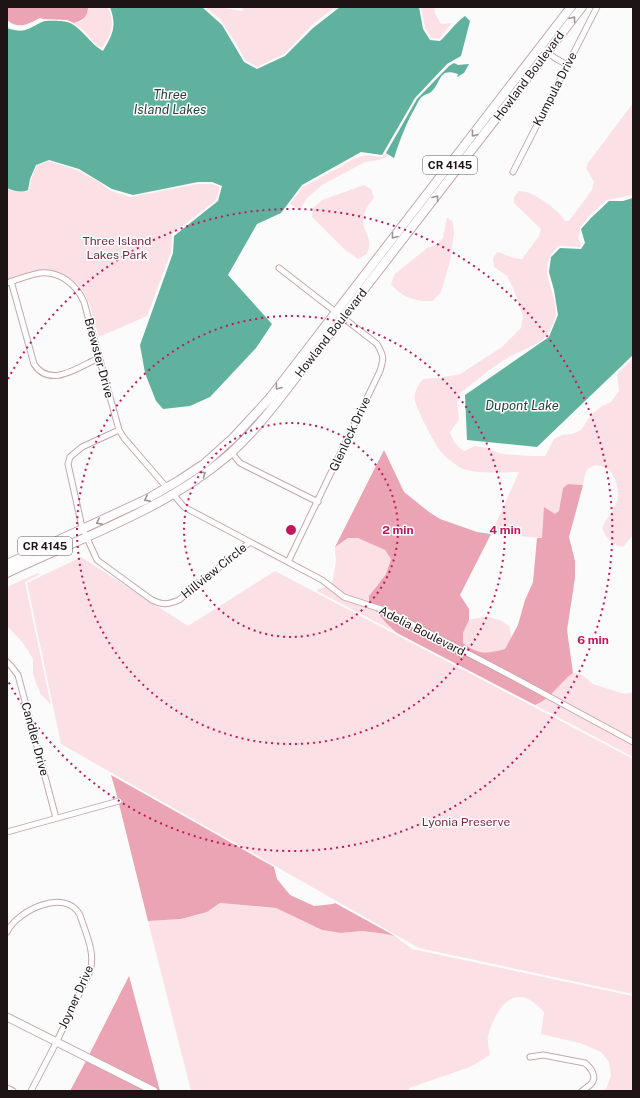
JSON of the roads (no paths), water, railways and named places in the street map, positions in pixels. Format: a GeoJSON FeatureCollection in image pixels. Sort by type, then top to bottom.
{"type":"FeatureCollection","features":[{"type":"Feature","properties":{"kind":"main road","name":"Howland Boulevard"},"geometry":{"type":"LineString","coordinates":[[7,564],[84,533],[173,494],[189,484],[231,452],[265,416],[540,47],[572,7]]}},
{"type":"Feature","properties":{"kind":"main road","name":"Howland Boulevard"},"geometry":{"type":"LineString","coordinates":[[7,573],[167,488],[209,459],[233,438],[256,415],[340,314],[582,7]]}},
{"type":"Feature","properties":{"kind":"main road"},"geometry":{"type":"LineString","coordinates":[[173,494],[174,488],[177,486],[178,481]]}},
{"type":"Feature","properties":{"kind":"main road"},"geometry":{"type":"LineString","coordinates":[[7,1017],[154,1091]]}},
{"type":"Feature","properties":{"kind":"street","name":"Kumpula Drive"},"geometry":{"type":"LineString","coordinates":[[514,172],[597,7]]}},
{"type":"Feature","properties":{"kind":"street"},"geometry":{"type":"LineString","coordinates":[[540,47],[567,65]]}},
{"type":"Feature","properties":{"kind":"street","name":"Glenlock Drive"},"geometry":{"type":"LineString","coordinates":[[279,268],[377,344],[383,354],[383,361],[380,371],[288,562]]}},
{"type":"Feature","properties":{"kind":"street","name":"Brewster Drive"},"geometry":{"type":"LineString","coordinates":[[9,282],[40,273],[50,273],[68,280],[75,286],[84,302],[119,430],[124,438],[167,488]]}},
{"type":"Feature","properties":{"kind":"street"},"geometry":{"type":"LineString","coordinates":[[9,282],[34,364],[37,369],[45,375],[61,375],[99,358]]}},
{"type":"Feature","properties":{"kind":"street","name":"Hillview Circle"},"geometry":{"type":"LineString","coordinates":[[119,430],[82,447],[70,457],[68,464],[84,533],[97,560],[152,600],[162,604],[171,603],[179,600],[250,542]]}},
{"type":"Feature","properties":{"kind":"street"},"geometry":{"type":"LineString","coordinates":[[231,452],[240,463],[318,502]]}},
{"type":"Feature","properties":{"kind":"street","name":"Adelia Boulevard"},"geometry":{"type":"LineString","coordinates":[[173,494],[184,507],[322,580],[344,597],[388,611],[633,742]]}},
{"type":"Feature","properties":{"kind":"street","name":"Candler Drive"},"geometry":{"type":"LineString","coordinates":[[7,662],[12,666],[18,675],[56,818]]}},
{"type":"Feature","properties":{"kind":"street"},"geometry":{"type":"LineString","coordinates":[[7,832],[119,801]]}},
{"type":"Feature","properties":{"kind":"street","name":"Joyner Drive"},"geometry":{"type":"LineString","coordinates":[[7,932],[14,922],[25,913],[40,906],[55,902],[72,905],[78,910],[80,915],[92,956],[92,964],[31,1091]]}},
{"type":"Feature","properties":{"kind":"street"},"geometry":{"type":"LineString","coordinates":[[530,1058],[543,1055],[585,1063],[591,1068],[594,1078],[591,1084],[582,1091]]}},
{"type":"Feature","properties":{"kind":"street"},"geometry":{"type":"LineString","coordinates":[[7,1088],[13,1091]]}},
{"type":"Feature","properties":{"kind":"water","name":"Three Island Lakes"},"geometry":{"type":"Polygon","coordinates":[[[110,7],[202,7],[222,25],[244,62],[257,69],[285,56],[313,28],[340,7],[419,7],[423,29],[430,40],[440,41],[465,16],[470,21],[461,56],[447,64],[415,98],[382,155],[361,152],[302,185],[281,213],[257,224],[228,275],[272,324],[256,348],[210,397],[190,406],[163,409],[156,401],[145,373],[140,345],[173,253],[174,236],[218,201],[222,186],[212,182],[198,182],[133,195],[112,189],[79,169],[49,160],[36,165],[30,179],[28,190],[18,191],[7,188],[7,28],[22,31],[44,21],[67,22],[81,31],[103,51],[113,30],[113,20],[110,7]]]}},
{"type":"Feature","properties":{"kind":"water"},"geometry":{"type":"Polygon","coordinates":[[[454,63],[458,65],[469,64],[464,73],[457,77],[458,74],[452,72],[447,72],[444,74],[431,92],[420,98],[406,125],[394,158],[386,153],[417,99],[449,66],[454,63]]]}},
{"type":"Feature","properties":{"kind":"water","name":"Dupont Lake"},"geometry":{"type":"Polygon","coordinates":[[[633,198],[633,355],[537,447],[467,440],[465,395],[549,337],[558,315],[554,290],[549,272],[551,257],[560,248],[581,249],[585,243],[581,229],[609,201],[623,201],[633,198]]]}},
{"type":"Feature","properties":{"kind":"park label","name":"Three Island Lakes Park"},"geometry":{"type":"Point","coordinates":[117,248]}},
{"type":"Feature","properties":{"kind":"park label","name":"Lyonia Preserve"},"geometry":{"type":"Point","coordinates":[466,822]}}]}
